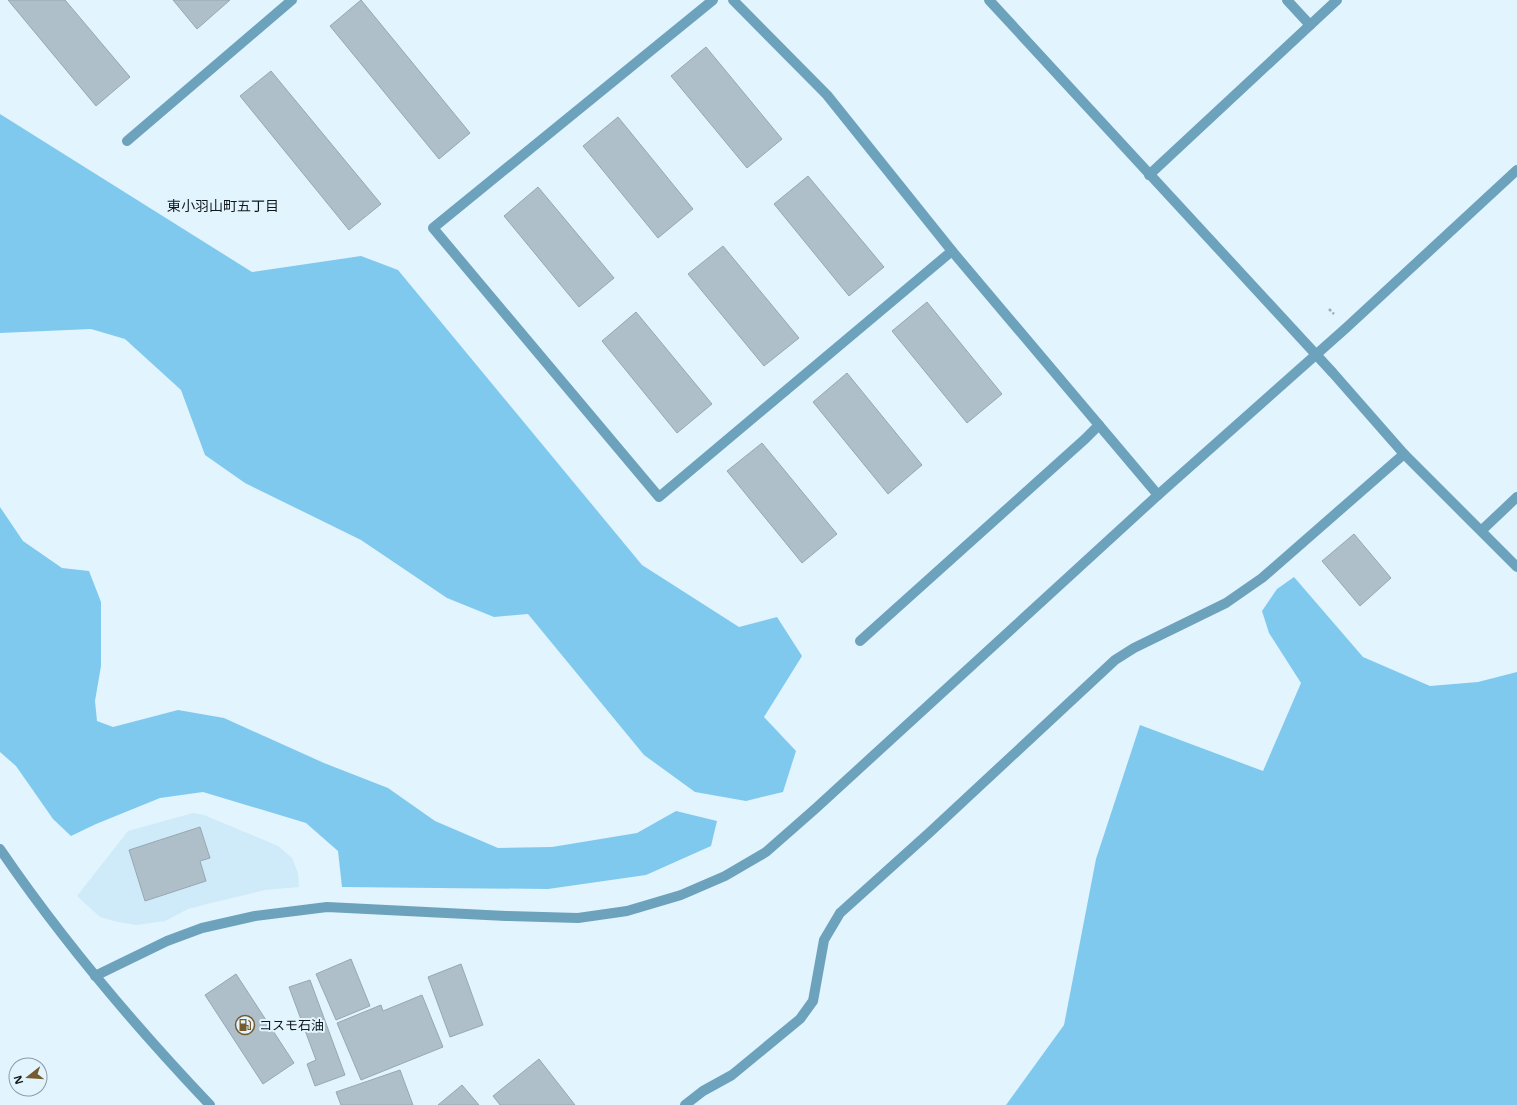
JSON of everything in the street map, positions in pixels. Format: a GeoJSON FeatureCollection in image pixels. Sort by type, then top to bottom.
{"type":"FeatureCollection","features":[{"type":"Feature","properties":{"kind":"street"},"geometry":{"type":"LineString","coordinates":[[127,141],[292,0]]}},
{"type":"Feature","properties":{"kind":"street"},"geometry":{"type":"LineString","coordinates":[[714,0],[433,228],[659,497],[952,251]]}},
{"type":"Feature","properties":{"kind":"street"},"geometry":{"type":"LineString","coordinates":[[733,0],[827,95],[952,251],[1158,495]]}},
{"type":"Feature","properties":{"kind":"street"},"geometry":{"type":"LineString","coordinates":[[989,0],[1316,355],[1404,454],[1482,530],[1517,567]]}},
{"type":"Feature","properties":{"kind":"street"},"geometry":{"type":"LineString","coordinates":[[1287,0],[1310,26]]}},
{"type":"Feature","properties":{"kind":"street"},"geometry":{"type":"LineString","coordinates":[[1149,175],[1337,0]]}},
{"type":"Feature","properties":{"kind":"street"},"geometry":{"type":"LineString","coordinates":[[95,976],[188,933],[202,928],[255,916],[327,907],[578,918],[628,911],[680,895],[725,876],[766,852],[1158,495],[1316,355],[1517,170]]}},
{"type":"Feature","properties":{"kind":"street"},"geometry":{"type":"LineString","coordinates":[[860,641],[1085,439],[1099,424]]}},
{"type":"Feature","properties":{"kind":"street"},"geometry":{"type":"LineString","coordinates":[[685,1105],[703,1091],[732,1075],[800,1019],[813,1001],[824,940],[840,912],[929,833],[1115,660],[1134,648],[1226,603],[1262,578],[1404,454]]}},
{"type":"Feature","properties":{"kind":"street"},"geometry":{"type":"LineString","coordinates":[[1482,530],[1517,497]]}},
{"type":"Feature","properties":{"kind":"street"},"geometry":{"type":"LineString","coordinates":[[0,849],[29,891],[95,976],[173,1066],[210,1105]]}},
{"type":"Feature","properties":{"kind":"shaded area"},"geometry":{"type":"Polygon","coordinates":[[[0,114],[252,272],[361,256],[398,270],[642,565],[739,627],[777,617],[802,656],[764,717],[796,751],[783,792],[746,801],[695,792],[644,755],[528,614],[494,617],[447,598],[361,540],[245,483],[205,455],[181,390],[125,339],[91,329],[0,333],[0,114]]]}},
{"type":"Feature","properties":{"kind":"shaded area"},"geometry":{"type":"Polygon","coordinates":[[[0,507],[23,541],[62,568],[89,571],[101,602],[101,666],[95,701],[97,721],[113,727],[178,710],[224,718],[324,763],[388,788],[435,821],[498,848],[552,847],[637,833],[676,811],[717,821],[711,846],[646,875],[548,889],[342,887],[338,851],[306,823],[203,792],[160,798],[96,824],[71,836],[53,819],[16,766],[0,752],[0,507]]]}},
{"type":"Feature","properties":{"kind":"shaded area"},"geometry":{"type":"Polygon","coordinates":[[[1294,577],[1363,657],[1430,686],[1478,682],[1517,672],[1517,1105],[1006,1105],[1064,1025],[1096,859],[1140,725],[1263,771],[1301,683],[1269,633],[1262,611],[1277,589],[1294,577]]]}},
{"type":"Feature","properties":{"kind":"shaded area"},"geometry":{"type":"Polygon","coordinates":[[[193,813],[204,815],[278,846],[292,858],[298,873],[299,887],[265,890],[188,909],[165,921],[136,925],[100,917],[77,896],[128,831],[193,813]]]}},
{"type":"Feature","properties":{"kind":"building"},"geometry":{"type":"Polygon","coordinates":[[[8,0],[65,0],[130,77],[96,106],[8,0]]]}},
{"type":"Feature","properties":{"kind":"building"},"geometry":{"type":"Polygon","coordinates":[[[173,0],[230,0],[197,29],[173,0]]]}},
{"type":"Feature","properties":{"kind":"building"},"geometry":{"type":"Polygon","coordinates":[[[361,0],[470,133],[439,159],[330,26],[361,0]]]}},
{"type":"Feature","properties":{"kind":"building"},"geometry":{"type":"Polygon","coordinates":[[[706,47],[782,139],[747,168],[671,76],[706,47]]]}},
{"type":"Feature","properties":{"kind":"building"},"geometry":{"type":"Polygon","coordinates":[[[271,71],[381,204],[349,230],[240,96],[271,71]]]}},
{"type":"Feature","properties":{"kind":"building"},"geometry":{"type":"Polygon","coordinates":[[[618,117],[693,209],[658,238],[583,146],[618,117]]]}},
{"type":"Feature","properties":{"kind":"building"},"geometry":{"type":"Polygon","coordinates":[[[808,176],[884,267],[849,296],[774,204],[808,176]]]}},
{"type":"Feature","properties":{"kind":"building"},"geometry":{"type":"Polygon","coordinates":[[[538,187],[614,278],[579,307],[504,216],[538,187]]]}},
{"type":"Feature","properties":{"kind":"building"},"geometry":{"type":"Polygon","coordinates":[[[723,246],[799,338],[764,366],[688,274],[723,246]]]}},
{"type":"Feature","properties":{"kind":"building"},"geometry":{"type":"Polygon","coordinates":[[[927,302],[1002,394],[967,423],[892,331],[927,302]]]}},
{"type":"Feature","properties":{"kind":"building"},"geometry":{"type":"Polygon","coordinates":[[[636,312],[712,404],[677,433],[602,341],[636,312]]]}},
{"type":"Feature","properties":{"kind":"building"},"geometry":{"type":"Polygon","coordinates":[[[847,373],[922,465],[888,494],[813,402],[847,373]]]}},
{"type":"Feature","properties":{"kind":"building"},"geometry":{"type":"Polygon","coordinates":[[[762,443],[837,534],[802,563],[727,471],[762,443]]]}},
{"type":"Feature","properties":{"kind":"building"},"geometry":{"type":"Polygon","coordinates":[[[1354,534],[1391,578],[1360,606],[1322,561],[1354,534]]]}},
{"type":"Feature","properties":{"kind":"building"},"geometry":{"type":"Polygon","coordinates":[[[200,827],[210,858],[200,861],[206,881],[145,901],[129,850],[200,827]]]}},
{"type":"Feature","properties":{"kind":"building"},"geometry":{"type":"Polygon","coordinates":[[[351,959],[370,1006],[336,1020],[316,974],[351,959]]]}},
{"type":"Feature","properties":{"kind":"building"},"geometry":{"type":"Polygon","coordinates":[[[461,964],[483,1025],[450,1037],[428,977],[461,964]]]}},
{"type":"Feature","properties":{"kind":"building"},"geometry":{"type":"Polygon","coordinates":[[[236,974],[294,1063],[263,1084],[205,995],[236,974]]]}},
{"type":"Feature","properties":{"kind":"building"},"geometry":{"type":"Polygon","coordinates":[[[310,980],[345,1075],[315,1086],[307,1064],[316,1060],[289,987],[310,980]]]}},
{"type":"Feature","properties":{"kind":"building"},"geometry":{"type":"Polygon","coordinates":[[[422,995],[443,1047],[361,1080],[337,1023],[381,1005],[383,1011],[422,995]]]}},
{"type":"Feature","properties":{"kind":"building"},"geometry":{"type":"Polygon","coordinates":[[[539,1059],[575,1105],[500,1105],[493,1096],[539,1059]]]}},
{"type":"Feature","properties":{"kind":"building"},"geometry":{"type":"Polygon","coordinates":[[[400,1070],[413,1105],[341,1105],[336,1092],[400,1070]]]}},
{"type":"Feature","properties":{"kind":"building"},"geometry":{"type":"Polygon","coordinates":[[[462,1085],[479,1105],[438,1105],[462,1085]]]}},
{"type":"Feature","properties":{"kind":"place","name":"コスモ石油"},"geometry":{"type":"Point","coordinates":[245,1025]}},
{"type":"Feature","properties":{"kind":"district","name":"東小羽山町五丁目"},"geometry":{"type":"Point","coordinates":[223,205]}}]}
